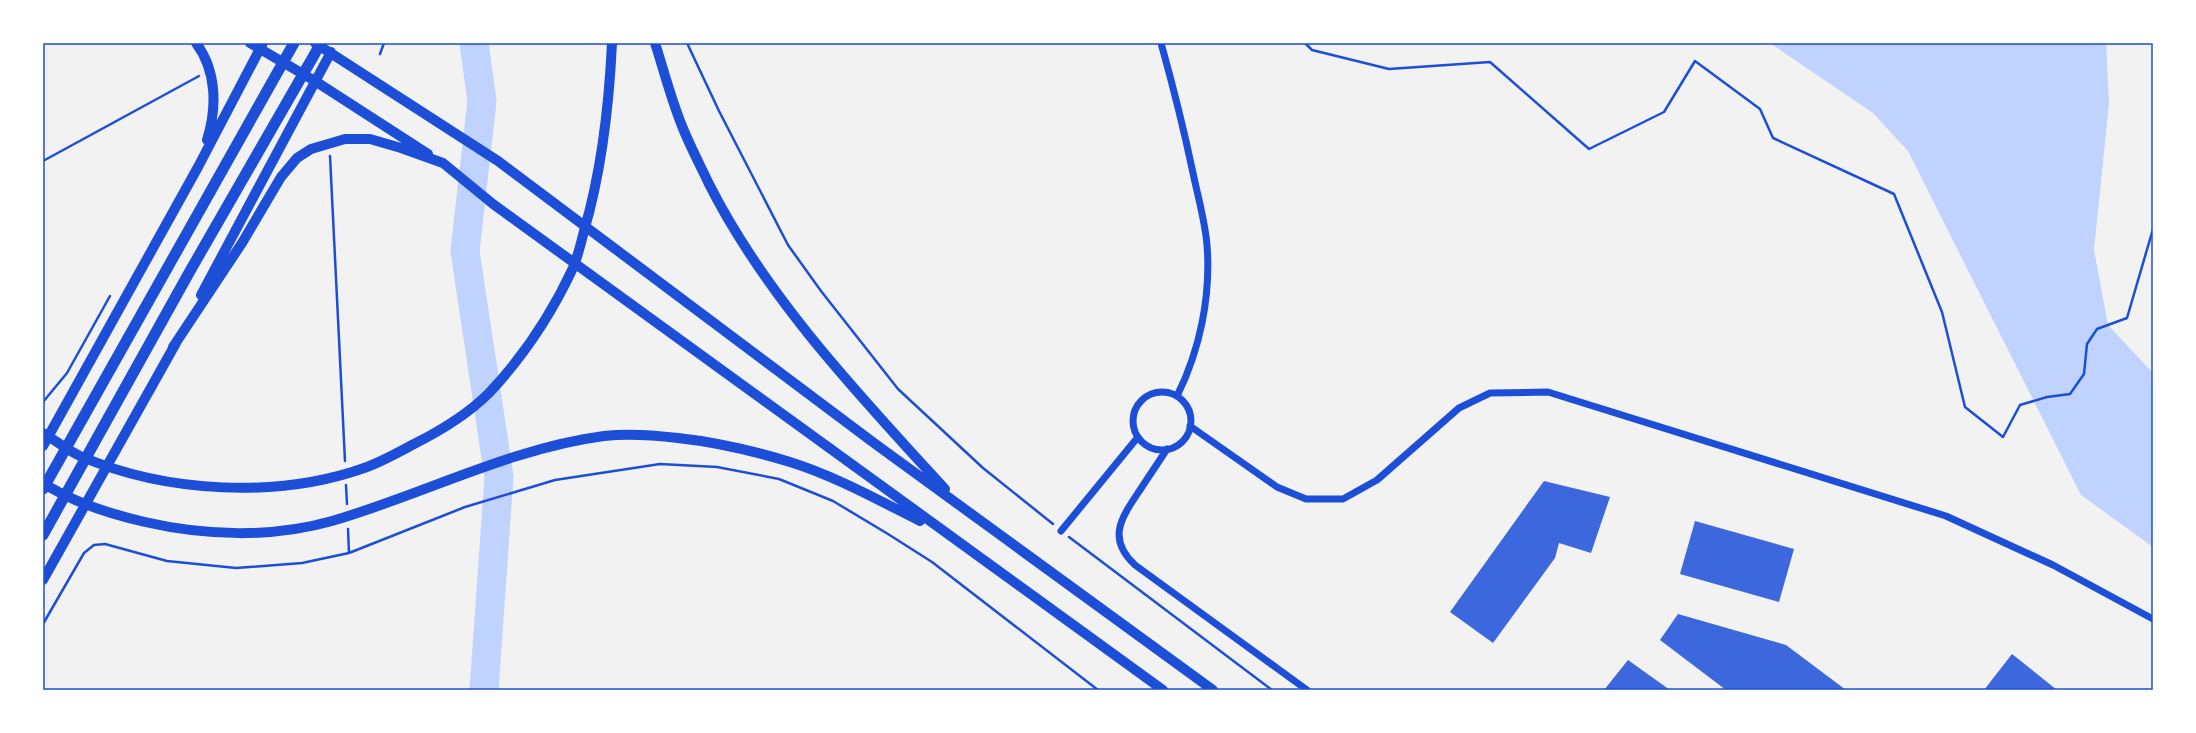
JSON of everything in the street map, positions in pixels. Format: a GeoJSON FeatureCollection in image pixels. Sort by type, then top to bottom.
{"type":"FeatureCollection","features":[{"type":"Feature","properties":{"kind":"highway"},"geometry":{"type":"LineString","coordinates":[[43,490],[294,43]]}},
{"type":"Feature","properties":{"kind":"highway"},"geometry":{"type":"LineString","coordinates":[[43,535],[190,271],[321,43]]}},
{"type":"Feature","properties":{"kind":"main road"},"geometry":{"type":"LineString","coordinates":[[196,43],[209,68],[213,88],[214,109],[208,138],[198,167]]}},
{"type":"Feature","properties":{"kind":"main road"},"geometry":{"type":"LineString","coordinates":[[250,43],[262,46],[442,163],[493,204],[1163,690]]}},
{"type":"Feature","properties":{"kind":"main road"},"geometry":{"type":"LineString","coordinates":[[315,43],[448,127],[498,161],[961,506],[1213,690]]}},
{"type":"Feature","properties":{"kind":"main road"},"geometry":{"type":"LineString","coordinates":[[43,433],[78,455],[129,473],[152,479],[214,488],[268,486],[329,478],[368,466],[430,436],[488,394],[531,342],[574,267],[595,196],[602,147],[612,43]]}},
{"type":"Feature","properties":{"kind":"main road"},"geometry":{"type":"LineString","coordinates":[[655,43],[683,128],[710,185],[776,290],[848,382],[961,506]]}},
{"type":"Feature","properties":{"kind":"main road"},"geometry":{"type":"LineString","coordinates":[[43,446],[198,167],[262,46]]}},
{"type":"Feature","properties":{"kind":"main road"},"geometry":{"type":"LineString","coordinates":[[43,580],[173,347],[330,52]]}},
{"type":"Feature","properties":{"kind":"main road"},"geometry":{"type":"LineString","coordinates":[[173,347],[242,243],[281,177],[297,158],[311,149],[345,139],[358,138],[370,139],[401,148],[442,163]]}},
{"type":"Feature","properties":{"kind":"main road"},"geometry":{"type":"LineString","coordinates":[[43,483],[56,491],[107,513],[163,526],[217,532],[265,532],[331,521],[500,462],[542,449],[604,436],[644,434],[691,439],[741,449],[792,462],[858,491],[944,532]]}},
{"type":"Feature","properties":{"kind":"street"},"geometry":{"type":"LineString","coordinates":[[1161,43],[1202,210],[1207,251],[1208,279],[1203,319],[1191,364],[1177,396]]}},
{"type":"Feature","properties":{"kind":"street"},"geometry":{"type":"LineString","coordinates":[[1167,449],[1151,447],[1138,437],[1133,421],[1134,413],[1144,398],[1160,392],[1177,396],[1189,409],[1190,426],[1182,441],[1167,449],[1121,520],[1119,540],[1124,553],[1135,565],[1307,690]]}},
{"type":"Feature","properties":{"kind":"street"},"geometry":{"type":"LineString","coordinates":[[1190,426],[1277,487],[1306,499],[1343,498],[1377,480],[1459,408],[1490,393],[1548,392],[1946,516],[2053,565],[2153,620]]}},
{"type":"Feature","properties":{"kind":"street"},"geometry":{"type":"LineString","coordinates":[[1062,531],[1138,437]]}},
{"type":"Feature","properties":{"kind":"path"},"geometry":{"type":"LineString","coordinates":[[380,54],[384,43]]}},
{"type":"Feature","properties":{"kind":"path"},"geometry":{"type":"LineString","coordinates":[[687,43],[719,111],[788,245],[821,291],[898,389],[983,468],[1062,531],[1272,690]]}},
{"type":"Feature","properties":{"kind":"path"},"geometry":{"type":"LineString","coordinates":[[1305,43],[1312,50],[1389,69],[1490,62],[1589,149],[1664,112],[1695,61],[1760,109],[1773,138],[1894,194],[1942,312],[1965,407],[2003,437],[2020,405],[2047,397],[2070,394],[2084,374],[2087,344],[2097,329],[2127,318],[2153,229]]}},
{"type":"Feature","properties":{"kind":"path"},"geometry":{"type":"LineString","coordinates":[[43,161],[204,73]]}},
{"type":"Feature","properties":{"kind":"path"},"geometry":{"type":"LineString","coordinates":[[330,155],[345,465]]}},
{"type":"Feature","properties":{"kind":"path"},"geometry":{"type":"LineString","coordinates":[[43,402],[67,372],[113,290]]}},
{"type":"Feature","properties":{"kind":"path"},"geometry":{"type":"LineString","coordinates":[[43,624],[84,553],[94,545],[105,544],[167,561],[236,568],[302,563],[349,553],[465,507],[555,480],[660,464],[717,467],[779,479],[833,501],[932,562],[1098,690]]}},
{"type":"Feature","properties":{"kind":"path"},"geometry":{"type":"LineString","coordinates":[[346,481],[347,505]]}},
{"type":"Feature","properties":{"kind":"path"},"geometry":{"type":"LineString","coordinates":[[348,521],[349,553]]}},
{"type":"Feature","properties":{"kind":"water"},"geometry":{"type":"Polygon","coordinates":[[[1770,43],[2106,43],[2109,103],[2094,250],[2108,325],[2153,373],[2153,547],[2081,495],[1908,151],[1873,113],[1770,43]]]}},
{"type":"Feature","properties":{"kind":"building"},"geometry":{"type":"Polygon","coordinates":[[[1544,481],[1610,497],[1591,553],[1559,543],[1555,558],[1493,643],[1450,612],[1544,481]]]}},
{"type":"Feature","properties":{"kind":"building"},"geometry":{"type":"Polygon","coordinates":[[[1695,521],[1794,549],[1779,602],[1680,574],[1695,521]]]}},
{"type":"Feature","properties":{"kind":"building"},"geometry":{"type":"Polygon","coordinates":[[[1678,614],[1786,645],[1846,690],[1726,690],[1660,640],[1678,614]]]}},
{"type":"Feature","properties":{"kind":"building"},"geometry":{"type":"Polygon","coordinates":[[[2012,654],[2057,690],[1984,690],[2012,654]]]}},
{"type":"Feature","properties":{"kind":"building"},"geometry":{"type":"Polygon","coordinates":[[[1628,660],[1670,690],[1604,690],[1628,660]]]}},
{"type":"Feature","properties":{"kind":"waterway"},"geometry":{"type":"LineString","coordinates":[[474,43],[482,101],[465,251],[499,477],[484,690]]}}]}
